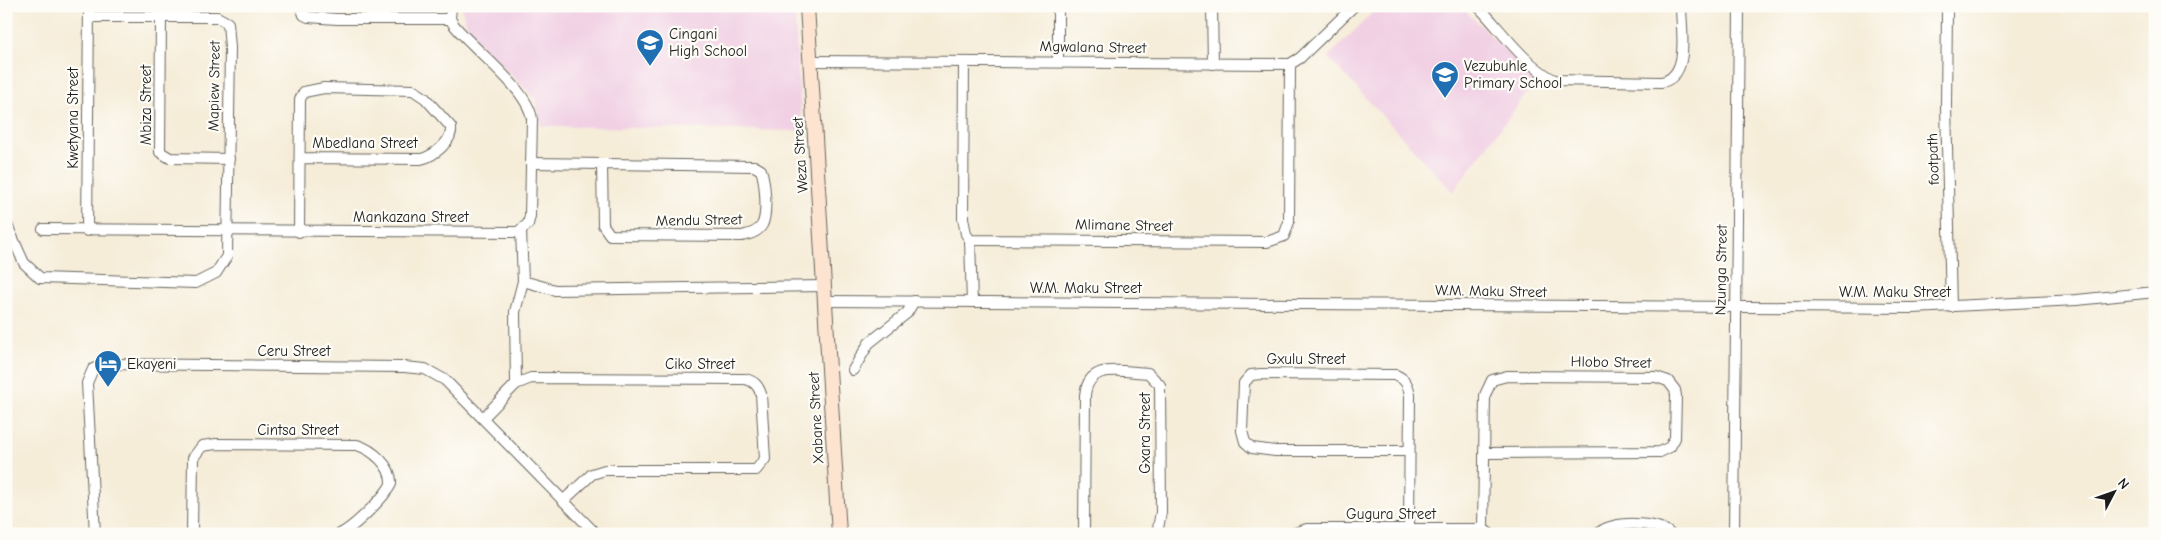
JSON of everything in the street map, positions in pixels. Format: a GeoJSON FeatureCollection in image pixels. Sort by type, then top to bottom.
{"type":"FeatureCollection","features":[{"type":"Feature","properties":{"kind":"street"},"geometry":{"type":"LineString","coordinates":[[301,6],[304,15],[308,17],[337,19],[450,19]]}},
{"type":"Feature","properties":{"kind":"street"},"geometry":{"type":"LineString","coordinates":[[371,6],[371,18]]}},
{"type":"Feature","properties":{"kind":"street"},"geometry":{"type":"LineString","coordinates":[[451,6],[450,19],[459,31],[526,101],[532,119],[530,216],[528,224],[521,230],[523,281],[515,312],[516,384]]}},
{"type":"Feature","properties":{"kind":"street","name":"Weza Street"},"geometry":{"type":"LineString","coordinates":[[807,6],[825,301]]}},
{"type":"Feature","properties":{"kind":"street"},"geometry":{"type":"LineString","coordinates":[[1058,6],[1058,62]]}},
{"type":"Feature","properties":{"kind":"street"},"geometry":{"type":"LineString","coordinates":[[1212,6],[1213,64]]}},
{"type":"Feature","properties":{"kind":"street"},"geometry":{"type":"LineString","coordinates":[[1290,64],[1300,58],[1354,6]]}},
{"type":"Feature","properties":{"kind":"street"},"geometry":{"type":"LineString","coordinates":[[1478,6],[1531,63],[1542,73],[1554,80],[1661,82],[1672,79],[1680,70],[1681,6]]}},
{"type":"Feature","properties":{"kind":"street","name":"Nzunga Street"},"geometry":{"type":"LineString","coordinates":[[1734,534],[1739,6]]}},
{"type":"Feature","properties":{"kind":"street","name":"footpath"},"geometry":{"type":"LineString","coordinates":[[1947,10],[1946,106],[1952,307]]}},
{"type":"Feature","properties":{"kind":"street","name":"Mapiew Street"},"geometry":{"type":"LineString","coordinates":[[6,222],[24,264],[40,278],[173,284],[196,283],[216,274],[227,256],[229,231],[229,24],[220,18],[160,17],[89,12]]}},
{"type":"Feature","properties":{"kind":"street","name":"Kwetyana Street"},"geometry":{"type":"LineString","coordinates":[[86,230],[89,12]]}},
{"type":"Feature","properties":{"kind":"street","name":"Mbiza Street"},"geometry":{"type":"LineString","coordinates":[[160,17],[160,152],[170,158],[228,159]]}},
{"type":"Feature","properties":{"kind":"street","name":"Mgwalana Street"},"geometry":{"type":"LineString","coordinates":[[810,61],[1290,64]]}},
{"type":"Feature","properties":{"kind":"street"},"geometry":{"type":"LineString","coordinates":[[964,62],[963,214],[966,234],[970,240],[972,302]]}},
{"type":"Feature","properties":{"kind":"street","name":"Mlimane Street"},"geometry":{"type":"LineString","coordinates":[[970,240],[1267,242],[1278,240],[1288,231],[1290,222],[1290,64]]}},
{"type":"Feature","properties":{"kind":"street","name":"Mbedlana Street"},"geometry":{"type":"LineString","coordinates":[[299,232],[300,99],[304,92],[311,89],[413,90],[424,98],[448,122],[452,129],[449,138],[435,153],[422,159],[300,158]]}},
{"type":"Feature","properties":{"kind":"street","name":"Mendu Street"},"geometry":{"type":"LineString","coordinates":[[531,163],[754,166],[761,170],[764,184],[765,215],[762,226],[754,232],[742,236],[610,235],[603,225],[602,164]]}},
{"type":"Feature","properties":{"kind":"street","name":"Mankazana Street"},"geometry":{"type":"LineString","coordinates":[[43,229],[508,233],[521,230]]}},
{"type":"Feature","properties":{"kind":"street"},"geometry":{"type":"LineString","coordinates":[[523,281],[555,290],[824,286]]}},
{"type":"Feature","properties":{"kind":"street","name":"W.M. Maku Street"},"geometry":{"type":"LineString","coordinates":[[825,301],[1952,307],[2078,300],[2155,292]]}},
{"type":"Feature","properties":{"kind":"street","name":"Xabane Street"},"geometry":{"type":"LineString","coordinates":[[825,301],[839,534]]}},
{"type":"Feature","properties":{"kind":"street"},"geometry":{"type":"LineString","coordinates":[[853,370],[869,343],[907,313],[914,301]]}},
{"type":"Feature","properties":{"kind":"street","name":"Ceru Street"},"geometry":{"type":"LineString","coordinates":[[96,534],[87,383],[91,372],[98,365],[105,364],[415,367],[432,372],[445,380],[596,534]]}},
{"type":"Feature","properties":{"kind":"street","name":"Gxara Street"},"geometry":{"type":"LineString","coordinates":[[1084,534],[1086,385],[1090,378],[1102,371],[1148,373],[1160,385],[1161,512],[1157,534]]}},
{"type":"Feature","properties":{"kind":"street","name":"Gxulu Street"},"geometry":{"type":"LineString","coordinates":[[1409,451],[1275,451],[1252,448],[1245,442],[1242,431],[1244,383],[1251,375],[1261,374],[1396,375],[1406,381],[1410,395],[1409,528]]}},
{"type":"Feature","properties":{"kind":"street","name":"Hlobo Street"},"geometry":{"type":"LineString","coordinates":[[1484,453],[1660,452],[1670,447],[1675,438],[1675,390],[1668,381],[1656,377],[1508,376],[1496,378],[1486,389],[1484,453],[1487,532]]}},
{"type":"Feature","properties":{"kind":"street","name":"Ciko Street"},"geometry":{"type":"LineString","coordinates":[[483,418],[516,384],[524,379],[541,377],[745,379],[755,383],[761,394],[765,459],[756,470],[605,470],[592,474],[563,501]]}},
{"type":"Feature","properties":{"kind":"street","name":"Cintsa Street"},"geometry":{"type":"LineString","coordinates":[[192,534],[193,458],[202,446],[216,444],[357,445],[372,452],[388,470],[390,484],[385,493],[348,529],[340,534]]}},
{"type":"Feature","properties":{"kind":"street"},"geometry":{"type":"LineString","coordinates":[[1598,534],[1605,527],[1615,525],[1656,525],[1666,529],[1670,534]]}},
{"type":"Feature","properties":{"kind":"street","name":"Gugura Street"},"geometry":{"type":"LineString","coordinates":[[1292,534],[1308,529],[1409,528],[1487,532]]}},
{"type":"Feature","properties":{"kind":"shaded area","name":"Cingani High School"},"geometry":{"type":"Polygon","coordinates":[[[461,6],[794,6],[802,131],[541,126],[536,100],[469,33],[461,6]]]}},
{"type":"Feature","properties":{"kind":"shaded area","name":"Vezubuhle Primary School"},"geometry":{"type":"Polygon","coordinates":[[[1379,6],[1461,6],[1536,81],[1453,192],[1328,57],[1379,6]]]}},
{"type":"Feature","properties":{"kind":"place","name":"Cingani High School"},"geometry":{"type":"Point","coordinates":[650,67]}},
{"type":"Feature","properties":{"kind":"place","name":"Vezubuhle Primary School"},"geometry":{"type":"Point","coordinates":[1445,99]}},
{"type":"Feature","properties":{"kind":"place","name":"Ekayeni"},"geometry":{"type":"Point","coordinates":[108,388]}}]}
